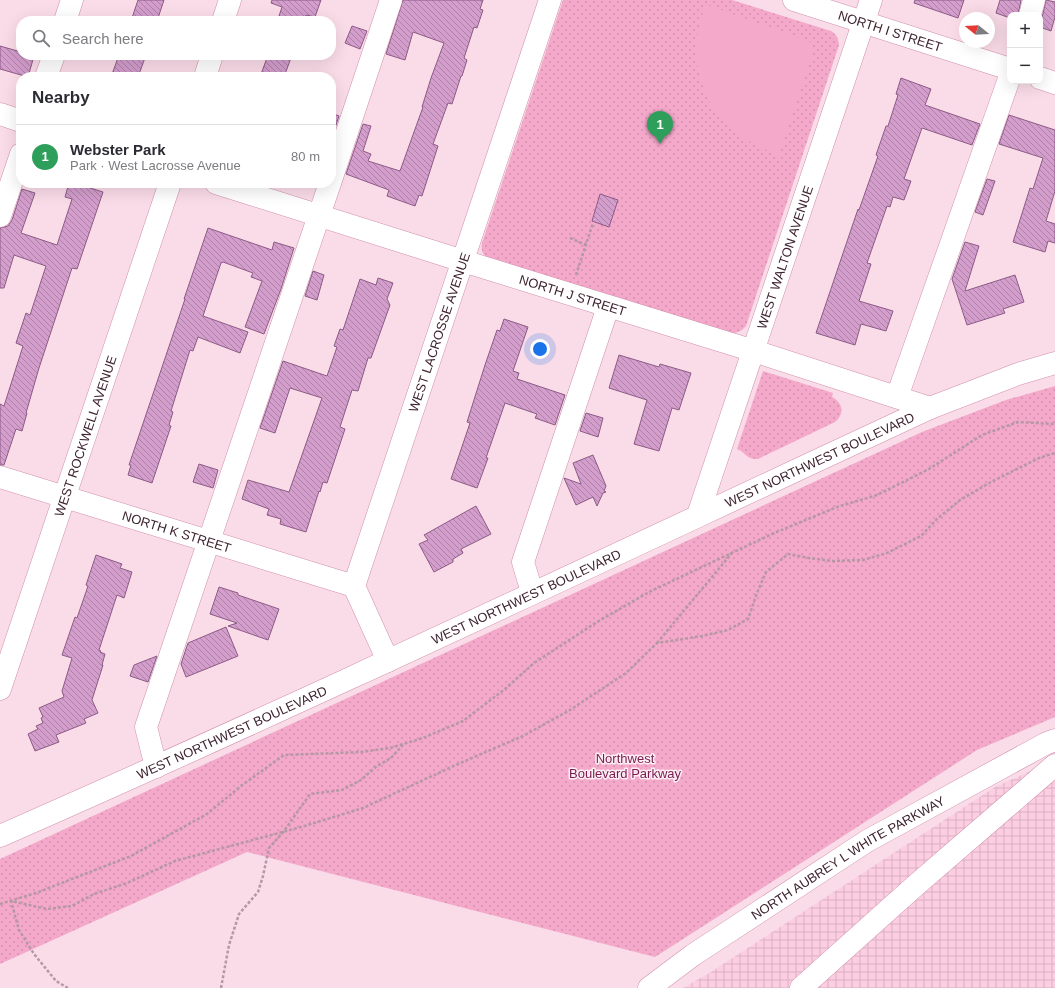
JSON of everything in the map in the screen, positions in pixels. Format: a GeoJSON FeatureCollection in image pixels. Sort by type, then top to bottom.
{"type":"FeatureCollection","features":[{"type":"Feature","properties":{"kind":"street"},"geometry":{"type":"LineString","coordinates":[[67,16],[72,0]]}},
{"type":"Feature","properties":{"kind":"street"},"geometry":{"type":"LineString","coordinates":[[225,16],[230,0]]}},
{"type":"Feature","properties":{"kind":"street"},"geometry":{"type":"LineString","coordinates":[[336,165],[392,0]]}},
{"type":"Feature","properties":{"kind":"street","name":"WEST LACROSSE AVENUE"},"geometry":{"type":"LineString","coordinates":[[354,586],[550,0]]}},
{"type":"Feature","properties":{"kind":"street","name":"NORTH I STREET"},"geometry":{"type":"LineString","coordinates":[[794,0],[864,21],[1007,68]]}},
{"type":"Feature","properties":{"kind":"street","name":"WEST WALTON AVENUE"},"geometry":{"type":"LineString","coordinates":[[698,515],[871,0]]}},
{"type":"Feature","properties":{"kind":"street"},"geometry":{"type":"LineString","coordinates":[[1031,12],[1034,0]]}},
{"type":"Feature","properties":{"kind":"street"},"geometry":{"type":"LineString","coordinates":[[48,72],[52,60]]}},
{"type":"Feature","properties":{"kind":"street"},"geometry":{"type":"LineString","coordinates":[[206,72],[210,60]]}},
{"type":"Feature","properties":{"kind":"street"},"geometry":{"type":"LineString","coordinates":[[1043,79],[1055,83]]}},
{"type":"Feature","properties":{"kind":"street"},"geometry":{"type":"LineString","coordinates":[[897,397],[1007,84]]}},
{"type":"Feature","properties":{"kind":"street"},"geometry":{"type":"LineString","coordinates":[[0,114],[16,119]]}},
{"type":"Feature","properties":{"kind":"street"},"geometry":{"type":"LineString","coordinates":[[0,216],[16,169]]}},
{"type":"Feature","properties":{"kind":"street","name":"WEST ROCKWELL AVENUE"},"geometry":{"type":"LineString","coordinates":[[0,689],[168,188]]}},
{"type":"Feature","properties":{"kind":"street","name":"NORTH J STREET"},"geometry":{"type":"LineString","coordinates":[[232,188],[608,307],[754,350],[930,408]]}},
{"type":"Feature","properties":{"kind":"street"},"geometry":{"type":"LineString","coordinates":[[156,767],[146,727],[328,188]]}},
{"type":"Feature","properties":{"kind":"street"},"geometry":{"type":"LineString","coordinates":[[532,592],[523,562],[608,307]]}},
{"type":"Feature","properties":{"kind":"street","name":"WEST NORTHWEST BOULEVARD"},"geometry":{"type":"LineString","coordinates":[[0,836],[156,767],[388,661],[532,592],[930,408],[1018,374],[1055,363]]}},
{"type":"Feature","properties":{"kind":"street","name":"NORTH K STREET"},"geometry":{"type":"LineString","coordinates":[[0,476],[354,586]]}},
{"type":"Feature","properties":{"kind":"street"},"geometry":{"type":"LineString","coordinates":[[354,586],[388,661]]}},
{"type":"Feature","properties":{"kind":"street","name":"NORTH AUBREY L WHITE PARKWAY"},"geometry":{"type":"LineString","coordinates":[[649,988],[693,955],[867,841],[1045,744],[1055,740]]}},
{"type":"Feature","properties":{"kind":"street"},"geometry":{"type":"LineString","coordinates":[[801,988],[916,885],[1055,765]]}},
{"type":"Feature","properties":{"kind":"path"},"geometry":{"type":"LineString","coordinates":[[569,294],[593,224]]}},
{"type":"Feature","properties":{"kind":"path"},"geometry":{"type":"LineString","coordinates":[[570,238],[586,245]]}},
{"type":"Feature","properties":{"kind":"path"},"geometry":{"type":"LineString","coordinates":[[0,904],[36,893],[131,856],[207,814],[241,786],[284,755],[361,752],[390,748],[423,738],[463,721],[505,689],[534,663],[597,622],[650,591],[772,534],[837,507],[877,494],[929,469],[982,435],[1018,422],[1055,424]]}},
{"type":"Feature","properties":{"kind":"path"},"geometry":{"type":"LineString","coordinates":[[657,643],[728,630],[748,619],[757,592],[766,572],[788,554],[832,561],[863,560],[887,553],[921,536],[937,519],[960,500],[991,482],[1039,458],[1055,453]]}},
{"type":"Feature","properties":{"kind":"path"},"geometry":{"type":"LineString","coordinates":[[11,901],[47,909],[72,906],[94,894],[127,883],[175,861],[363,808],[523,736],[570,710],[626,673],[657,643],[733,552]]}},
{"type":"Feature","properties":{"kind":"path"},"geometry":{"type":"LineString","coordinates":[[221,988],[228,945],[239,914],[258,892],[269,848],[284,831],[310,794],[342,790],[361,780],[377,766],[391,758],[404,744]]}},
{"type":"Feature","properties":{"kind":"path"},"geometry":{"type":"LineString","coordinates":[[11,901],[19,930],[34,954],[56,981],[68,988]]}},
{"type":"Feature","properties":{"kind":"shaded area"},"geometry":{"type":"Polygon","coordinates":[[[1055,760],[1055,988],[683,988],[711,972],[995,787],[1055,760]]]}},
{"type":"Feature","properties":{"kind":"green space"},"geometry":{"type":"Polygon","coordinates":[[[563,0],[732,0],[831,31],[837,37],[839,45],[746,326],[740,331],[728,334],[488,258],[483,254],[482,243],[563,0]]]}},
{"type":"Feature","properties":{"kind":"green space"},"geometry":{"type":"Polygon","coordinates":[[[705,4],[811,42],[814,51],[779,156],[734,132],[722,120],[709,100],[700,78],[697,55],[698,31],[705,4]]]}},
{"type":"Feature","properties":{"kind":"green space"},"geometry":{"type":"Polygon","coordinates":[[[763,371],[833,393],[832,397],[839,402],[840,405],[840,416],[835,422],[758,459],[748,457],[737,449],[763,371]]]}},
{"type":"Feature","properties":{"kind":"green space","name":"Northwest Boulevard Parkway"},"geometry":{"type":"Polygon","coordinates":[[[1055,386],[1055,717],[977,750],[655,957],[247,852],[0,964],[0,859],[922,432],[1006,400],[1055,386]]]}},
{"type":"Feature","properties":{"kind":"building"},"geometry":{"type":"Polygon","coordinates":[[[138,0],[164,0],[159,16],[133,16],[138,0]]]}},
{"type":"Feature","properties":{"kind":"building"},"geometry":{"type":"Polygon","coordinates":[[[272,0],[321,0],[315,16],[279,16],[282,7],[271,3],[272,0]]]}},
{"type":"Feature","properties":{"kind":"building"},"geometry":{"type":"Polygon","coordinates":[[[403,0],[483,0],[480,9],[483,10],[477,28],[474,27],[464,58],[467,60],[462,76],[452,104],[448,103],[433,144],[438,146],[422,196],[419,195],[415,206],[387,196],[389,190],[346,174],[363,124],[371,126],[363,151],[371,154],[368,161],[400,171],[444,43],[413,32],[405,60],[386,54],[403,0]]]}},
{"type":"Feature","properties":{"kind":"building"},"geometry":{"type":"Polygon","coordinates":[[[915,0],[964,0],[958,18],[914,3],[915,0]]]}},
{"type":"Feature","properties":{"kind":"building"},"geometry":{"type":"Polygon","coordinates":[[[1000,0],[1021,0],[1019,12],[1007,12],[1007,17],[996,13],[1000,0]]]}},
{"type":"Feature","properties":{"kind":"building"},"geometry":{"type":"Polygon","coordinates":[[[1046,0],[1055,2],[1055,17],[1051,31],[1043,28],[1043,14],[1046,0]]]}},
{"type":"Feature","properties":{"kind":"building"},"geometry":{"type":"Polygon","coordinates":[[[352,26],[367,31],[360,49],[345,43],[352,26]]]}},
{"type":"Feature","properties":{"kind":"building"},"geometry":{"type":"Polygon","coordinates":[[[0,46],[16,51],[16,60],[33,60],[29,72],[16,72],[16,74],[0,69],[0,46]]]}},
{"type":"Feature","properties":{"kind":"building"},"geometry":{"type":"Polygon","coordinates":[[[117,60],[144,60],[140,72],[113,72],[117,60]]]}},
{"type":"Feature","properties":{"kind":"building"},"geometry":{"type":"Polygon","coordinates":[[[266,60],[290,60],[286,72],[262,72],[266,60]]]}},
{"type":"Feature","properties":{"kind":"building"},"geometry":{"type":"Polygon","coordinates":[[[901,78],[931,89],[925,105],[980,124],[972,145],[922,128],[904,179],[911,181],[904,200],[893,197],[890,207],[887,206],[867,263],[871,264],[859,301],[893,311],[886,331],[861,324],[855,345],[816,333],[858,209],[859,210],[878,156],[876,155],[886,126],[888,126],[898,95],[896,94],[901,78]]]}},
{"type":"Feature","properties":{"kind":"building"},"geometry":{"type":"Polygon","coordinates":[[[336,115],[339,116],[336,125],[336,115]]]}},
{"type":"Feature","properties":{"kind":"building"},"geometry":{"type":"Polygon","coordinates":[[[1009,115],[1055,130],[1055,191],[1046,221],[1055,224],[1055,243],[1048,241],[1045,252],[1013,242],[1030,188],[1033,189],[1043,158],[999,144],[1009,115]]]}},
{"type":"Feature","properties":{"kind":"building"},"geometry":{"type":"Polygon","coordinates":[[[987,179],[995,181],[983,215],[975,212],[987,179]]]}},
{"type":"Feature","properties":{"kind":"building"},"geometry":{"type":"Polygon","coordinates":[[[68,188],[90,188],[103,192],[77,269],[72,268],[39,368],[22,431],[16,429],[4,465],[0,465],[0,404],[4,406],[23,346],[16,343],[26,313],[30,315],[46,266],[14,255],[4,288],[0,288],[0,228],[8,226],[12,220],[22,189],[35,193],[21,233],[57,245],[72,199],[65,197],[68,188]]]}},
{"type":"Feature","properties":{"kind":"building"},"geometry":{"type":"Polygon","coordinates":[[[600,194],[618,200],[609,227],[592,221],[600,194]]]}},
{"type":"Feature","properties":{"kind":"building"},"geometry":{"type":"Polygon","coordinates":[[[208,228],[272,250],[274,242],[294,248],[281,289],[264,334],[245,327],[262,281],[251,277],[253,273],[223,262],[221,263],[203,316],[248,332],[240,353],[198,337],[193,351],[190,350],[171,411],[173,412],[169,425],[171,426],[152,483],[128,475],[131,465],[129,465],[208,228]]]}},
{"type":"Feature","properties":{"kind":"building"},"geometry":{"type":"Polygon","coordinates":[[[965,242],[979,246],[965,291],[1015,275],[1024,302],[1003,309],[1005,313],[967,325],[952,279],[965,242]]]}},
{"type":"Feature","properties":{"kind":"building"},"geometry":{"type":"Polygon","coordinates":[[[313,271],[324,275],[317,300],[305,296],[313,271]]]}},
{"type":"Feature","properties":{"kind":"building"},"geometry":{"type":"Polygon","coordinates":[[[378,278],[393,283],[387,299],[390,305],[371,358],[368,358],[358,391],[352,390],[340,427],[345,429],[327,483],[323,482],[320,492],[319,491],[306,532],[280,524],[281,519],[267,515],[269,509],[242,499],[248,480],[289,492],[322,398],[290,388],[275,433],[260,428],[283,361],[327,376],[337,347],[334,346],[340,329],[343,330],[360,279],[376,285],[378,278]]]}},
{"type":"Feature","properties":{"kind":"building"},"geometry":{"type":"Polygon","coordinates":[[[504,319],[528,327],[513,371],[519,373],[517,379],[565,395],[555,425],[535,418],[537,414],[505,403],[477,488],[451,479],[470,423],[467,422],[485,365],[497,330],[500,331],[504,319]]]}},
{"type":"Feature","properties":{"kind":"building"},"geometry":{"type":"Polygon","coordinates":[[[619,355],[659,367],[660,364],[691,373],[679,410],[672,408],[659,451],[634,444],[647,400],[609,388],[619,355]]]}},
{"type":"Feature","properties":{"kind":"building"},"geometry":{"type":"Polygon","coordinates":[[[586,413],[603,418],[598,437],[580,431],[586,413]]]}},
{"type":"Feature","properties":{"kind":"building"},"geometry":{"type":"Polygon","coordinates":[[[593,455],[606,486],[604,491],[606,492],[603,493],[597,506],[593,497],[576,505],[564,478],[581,484],[573,463],[593,455]]]}},
{"type":"Feature","properties":{"kind":"building"},"geometry":{"type":"Polygon","coordinates":[[[199,464],[218,470],[213,488],[193,482],[199,464]]]}},
{"type":"Feature","properties":{"kind":"building"},"geometry":{"type":"Polygon","coordinates":[[[476,506],[491,534],[461,549],[463,553],[453,559],[453,562],[434,572],[419,544],[428,540],[424,535],[476,506]]]}},
{"type":"Feature","properties":{"kind":"building"},"geometry":{"type":"Polygon","coordinates":[[[96,555],[122,564],[120,568],[132,572],[124,598],[117,595],[99,650],[105,654],[92,700],[98,713],[84,719],[86,723],[56,735],[59,742],[35,751],[28,734],[38,729],[36,726],[43,723],[41,718],[43,717],[39,708],[64,697],[62,691],[72,658],[62,655],[75,617],[77,618],[88,586],[86,585],[96,555]]]}},
{"type":"Feature","properties":{"kind":"building"},"geometry":{"type":"Polygon","coordinates":[[[219,587],[279,609],[268,640],[228,626],[237,623],[210,614],[219,587]]]}},
{"type":"Feature","properties":{"kind":"building"},"geometry":{"type":"Polygon","coordinates":[[[226,627],[238,656],[186,677],[181,664],[188,643],[226,627]]]}},
{"type":"Feature","properties":{"kind":"building"},"geometry":{"type":"Polygon","coordinates":[[[157,656],[148,682],[130,676],[134,665],[157,656]]]}},
{"type":"Feature","properties":{"kind":"place","name":"Webster Park"},"geometry":{"type":"Point","coordinates":[660,144]}}]}
